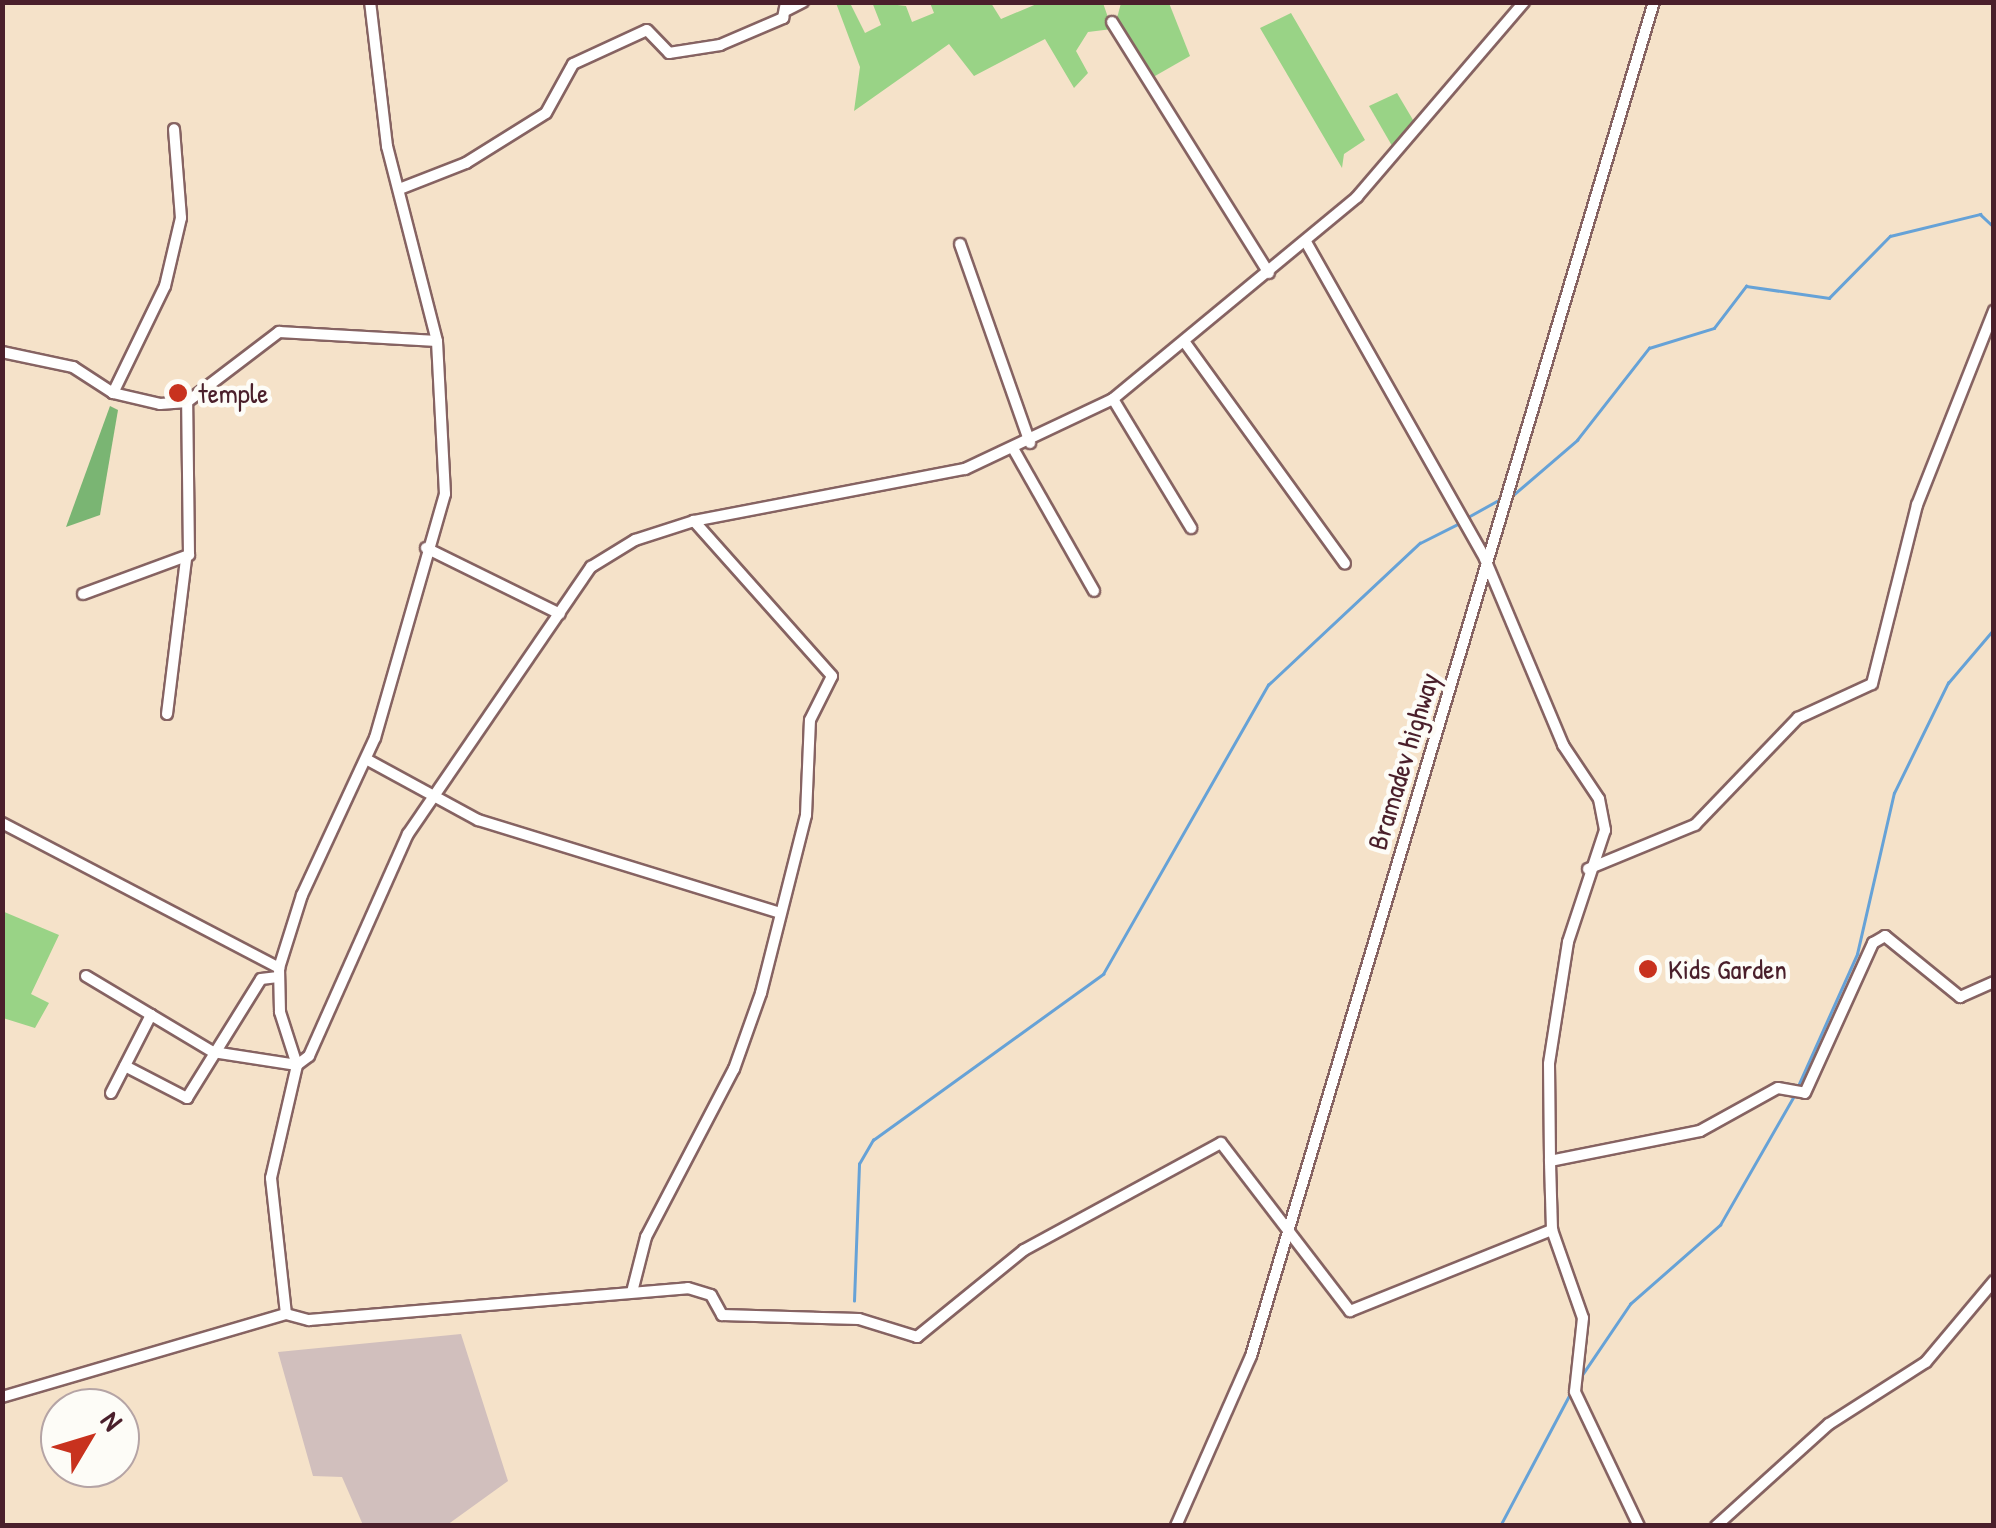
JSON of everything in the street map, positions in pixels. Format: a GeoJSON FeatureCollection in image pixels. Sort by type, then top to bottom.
{"type":"FeatureCollection","features":[{"type":"Feature","properties":{"kind":"street"},"geometry":{"type":"LineString","coordinates":[[286,1314],[272,1178],[297,1065],[278,973],[302,895],[366,759],[444,494],[437,341],[381,114],[370,2]]}},
{"type":"Feature","properties":{"kind":"street"},"geometry":{"type":"LineString","coordinates":[[402,188],[466,163],[546,114],[573,64],[647,30],[670,53],[720,45],[787,6],[803,2]]}},
{"type":"Feature","properties":{"kind":"street"},"geometry":{"type":"LineString","coordinates":[[86,976],[213,1052],[297,1065],[309,1056],[361,928],[430,797],[592,567],[635,540],[694,521],[965,469],[1030,443],[1114,400],[1306,242],[1454,92],[1524,2]]}},
{"type":"Feature","properties":{"kind":"street","name":"Bramadev highway"},"geometry":{"type":"LineString","coordinates":[[1176,1526],[1251,1356],[1284,1225],[1654,2]]}},
{"type":"Feature","properties":{"kind":"street"},"geometry":{"type":"LineString","coordinates":[[1112,22],[1269,274]]}},
{"type":"Feature","properties":{"kind":"street"},"geometry":{"type":"LineString","coordinates":[[113,393],[165,286],[181,218],[174,130]]}},
{"type":"Feature","properties":{"kind":"street"},"geometry":{"type":"LineString","coordinates":[[1306,242],[1486,559],[1564,745],[1599,799],[1604,830],[1587,870],[1548,1064],[1552,1230],[1583,1318],[1575,1392],[1639,1526]]}},
{"type":"Feature","properties":{"kind":"street"},"geometry":{"type":"LineString","coordinates":[[960,244],[1030,443]]}},
{"type":"Feature","properties":{"kind":"street"},"geometry":{"type":"LineString","coordinates":[[1587,870],[1695,825],[1798,718],[1872,684],[1916,505],[1994,311]]}},
{"type":"Feature","properties":{"kind":"street"},"geometry":{"type":"LineString","coordinates":[[2,352],[73,367],[113,393],[187,402],[279,332],[437,341]]}},
{"type":"Feature","properties":{"kind":"street"},"geometry":{"type":"LineString","coordinates":[[1186,344],[1345,564]]}},
{"type":"Feature","properties":{"kind":"street"},"geometry":{"type":"LineString","coordinates":[[1114,400],[1191,528]]}},
{"type":"Feature","properties":{"kind":"street"},"geometry":{"type":"LineString","coordinates":[[167,714],[186,558],[187,402]]}},
{"type":"Feature","properties":{"kind":"street"},"geometry":{"type":"LineString","coordinates":[[1014,450],[1094,590]]}},
{"type":"Feature","properties":{"kind":"street"},"geometry":{"type":"LineString","coordinates":[[632,1292],[658,1212],[734,1069],[806,814],[810,720],[832,676],[694,521]]}},
{"type":"Feature","properties":{"kind":"street"},"geometry":{"type":"LineString","coordinates":[[426,548],[560,614]]}},
{"type":"Feature","properties":{"kind":"street"},"geometry":{"type":"LineString","coordinates":[[83,594],[186,558]]}},
{"type":"Feature","properties":{"kind":"street"},"geometry":{"type":"LineString","coordinates":[[366,759],[430,797],[777,912]]}},
{"type":"Feature","properties":{"kind":"street"},"geometry":{"type":"LineString","coordinates":[[2,824],[278,973]]}},
{"type":"Feature","properties":{"kind":"street"},"geometry":{"type":"LineString","coordinates":[[1550,1161],[1700,1131],[1778,1088],[1805,1093],[1873,943],[1886,936],[1960,996],[1994,982]]}},
{"type":"Feature","properties":{"kind":"street"},"geometry":{"type":"LineString","coordinates":[[124,1066],[187,1098],[262,979],[278,973]]}},
{"type":"Feature","properties":{"kind":"street"},"geometry":{"type":"LineString","coordinates":[[112,1093],[151,1015]]}},
{"type":"Feature","properties":{"kind":"street"},"geometry":{"type":"LineString","coordinates":[[2,1396],[286,1314],[309,1320],[688,1288],[711,1295],[722,1315],[859,1319],[917,1337],[1024,1250],[1220,1143],[1350,1310],[1552,1230]]}},
{"type":"Feature","properties":{"kind":"street"},"geometry":{"type":"LineString","coordinates":[[1716,1526],[1829,1424],[1926,1362],[1994,1280]]}},
{"type":"Feature","properties":{"kind":"shaded area"},"geometry":{"type":"Polygon","coordinates":[[[461,1334],[508,1481],[447,1525],[363,1525],[342,1477],[313,1476],[278,1352],[461,1334]]]}},
{"type":"Feature","properties":{"kind":"green space"},"geometry":{"type":"Polygon","coordinates":[[[872,2],[906,6],[912,22],[934,13],[930,3],[991,3],[1001,19],[1039,3],[1103,3],[1112,29],[1088,32],[1076,51],[1088,73],[1074,88],[1045,39],[974,76],[949,44],[854,111],[860,67],[836,3],[850,3],[865,33],[881,25],[872,2]]]}},
{"type":"Feature","properties":{"kind":"green space"},"geometry":{"type":"Polygon","coordinates":[[[1121,3],[1169,3],[1190,56],[1148,80],[1116,22],[1121,3]]]}},
{"type":"Feature","properties":{"kind":"green space"},"geometry":{"type":"Polygon","coordinates":[[[1291,13],[1365,140],[1344,154],[1342,168],[1260,28],[1291,13]]]}},
{"type":"Feature","properties":{"kind":"green space"},"geometry":{"type":"Polygon","coordinates":[[[1397,93],[1416,125],[1395,151],[1369,106],[1397,93]]]}},
{"type":"Feature","properties":{"kind":"green space"},"geometry":{"type":"Polygon","coordinates":[[[110,406],[118,410],[100,515],[66,527],[110,406]]]}},
{"type":"Feature","properties":{"kind":"green space"},"geometry":{"type":"Polygon","coordinates":[[[2,911],[59,935],[31,994],[49,1003],[35,1028],[3,1018],[2,911]]]}},
{"type":"Feature","properties":{"kind":"waterway"},"geometry":{"type":"LineString","coordinates":[[1512,496],[1577,440],[1649,348],[1714,328],[1746,286],[1829,298],[1890,236],[1980,214],[1994,227]]}},
{"type":"Feature","properties":{"kind":"waterway"},"geometry":{"type":"LineString","coordinates":[[1468,517],[1500,499]]}},
{"type":"Feature","properties":{"kind":"waterway"},"geometry":{"type":"LineString","coordinates":[[854,1301],[859,1164],[873,1140],[1103,974],[1268,685],[1420,543],[1462,522]]}},
{"type":"Feature","properties":{"kind":"waterway"},"geometry":{"type":"LineString","coordinates":[[1798,1086],[1857,954],[1894,793],[1948,683],[1994,629]]}},
{"type":"Feature","properties":{"kind":"waterway"},"geometry":{"type":"LineString","coordinates":[[1582,1375],[1630,1304],[1720,1225],[1795,1094]]}},
{"type":"Feature","properties":{"kind":"waterway"},"geometry":{"type":"LineString","coordinates":[[1500,1526],[1570,1394]]}},
{"type":"Feature","properties":{"kind":"place","name":"temple"},"geometry":{"type":"Point","coordinates":[178,393]}},
{"type":"Feature","properties":{"kind":"place","name":"Kids Garden"},"geometry":{"type":"Point","coordinates":[1648,969]}}]}
